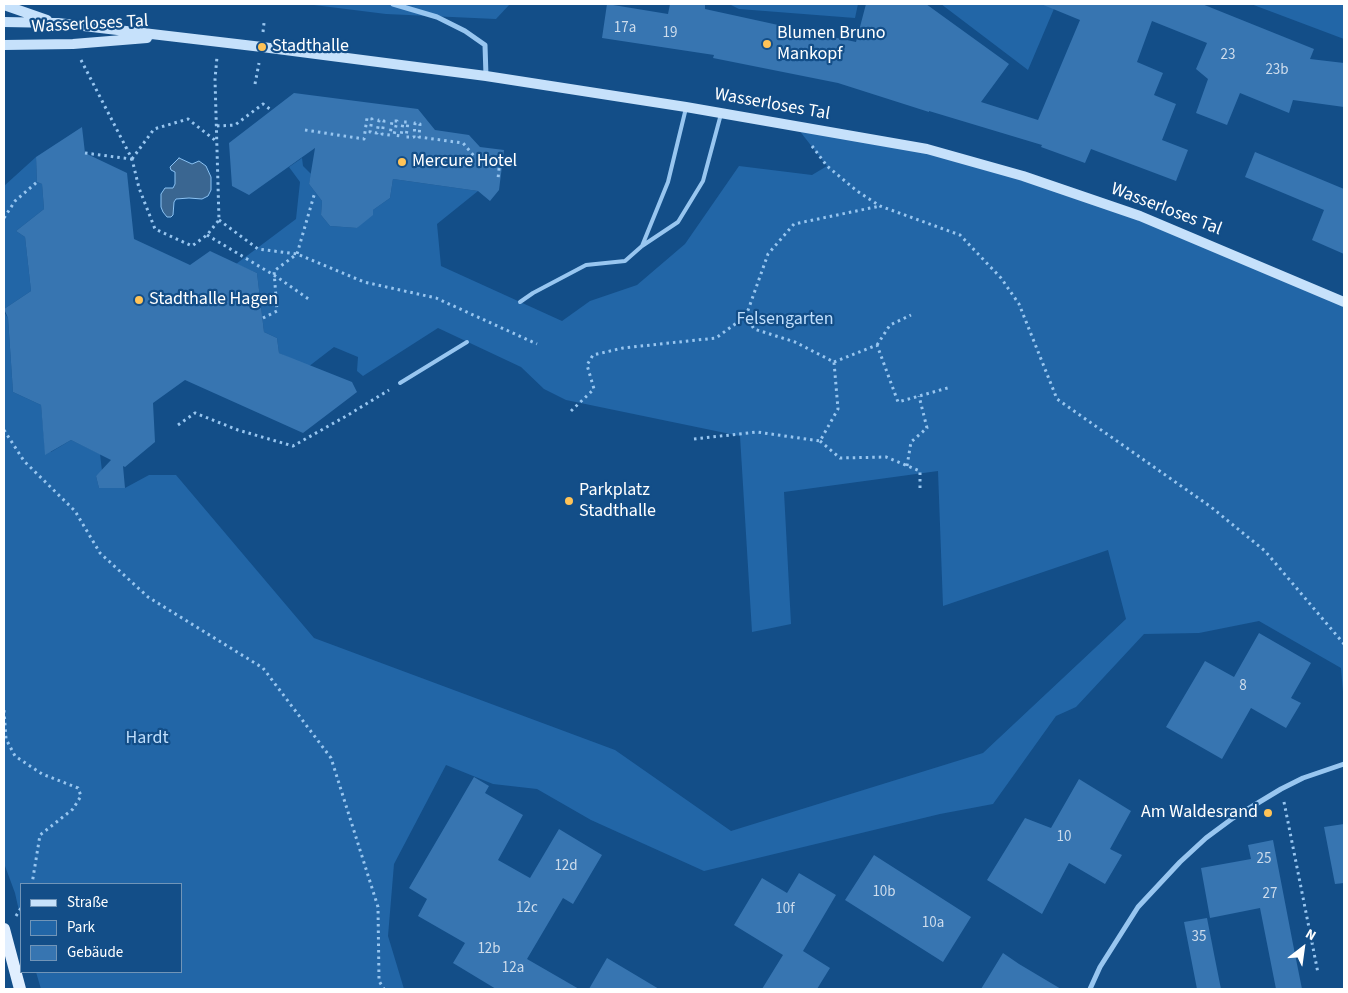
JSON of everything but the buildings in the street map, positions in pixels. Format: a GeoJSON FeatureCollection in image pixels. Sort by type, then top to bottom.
{"type":"FeatureCollection","features":[{"type":"Feature","properties":{"kind":"main road","name":"Wasserloses Tal"},"geometry":{"type":"LineString","coordinates":[[4,5],[58,23]]}},
{"type":"Feature","properties":{"kind":"main road","name":"Wasserloses Tal"},"geometry":{"type":"LineString","coordinates":[[4,22],[58,23],[486,76],[795,124],[927,149],[1023,176],[1140,216],[1344,302]]}},
{"type":"Feature","properties":{"kind":"main road","name":"Wasserloses Tal"},"geometry":{"type":"LineString","coordinates":[[6,46],[73,44],[171,36]]}},
{"type":"Feature","properties":{"kind":"main road"},"geometry":{"type":"LineString","coordinates":[[4,929],[20,989]]}},
{"type":"Feature","properties":{"kind":"street"},"geometry":{"type":"LineString","coordinates":[[393,4],[437,17],[465,31],[485,45],[486,76]]}},
{"type":"Feature","properties":{"kind":"street"},"geometry":{"type":"LineString","coordinates":[[1090,989],[1100,967],[1138,908],[1160,882],[1206,838],[1233,818],[1281,789],[1303,778],[1344,764]]}},
{"type":"Feature","properties":{"kind":"lane"},"geometry":{"type":"LineString","coordinates":[[642,246],[668,182],[686,106]]}},
{"type":"Feature","properties":{"kind":"lane"},"geometry":{"type":"LineString","coordinates":[[520,302],[586,265],[625,261],[642,246],[678,222],[703,181],[721,113]]}},
{"type":"Feature","properties":{"kind":"lane"},"geometry":{"type":"LineString","coordinates":[[400,383],[467,342]]}},
{"type":"Feature","properties":{"kind":"path"},"geometry":{"type":"LineString","coordinates":[[73,44],[132,159],[139,188],[155,229],[192,246],[207,235],[219,220],[215,79],[218,43]]}},
{"type":"Feature","properties":{"kind":"path"},"geometry":{"type":"LineString","coordinates":[[217,126],[235,126],[263,104],[272,110]]}},
{"type":"Feature","properties":{"kind":"path"},"geometry":{"type":"LineString","coordinates":[[305,130],[364,138],[367,118],[372,119],[370,132],[377,133],[379,120],[384,121],[382,134],[390,135],[392,120],[397,121],[394,135],[402,136],[403,122],[408,122],[406,137],[414,137],[415,123],[420,124],[419,137],[463,143],[474,156],[500,159],[498,179]]}},
{"type":"Feature","properties":{"kind":"path"},"geometry":{"type":"LineString","coordinates":[[132,159],[154,129],[188,119],[216,141]]}},
{"type":"Feature","properties":{"kind":"path"},"geometry":{"type":"LineString","coordinates":[[795,124],[827,166],[857,191],[880,206],[960,235],[1001,278],[1019,304],[1057,398],[1211,507],[1265,551],[1344,644]]}},
{"type":"Feature","properties":{"kind":"path"},"geometry":{"type":"LineString","coordinates":[[85,153],[132,159]]}},
{"type":"Feature","properties":{"kind":"path"},"geometry":{"type":"LineString","coordinates":[[4,218],[15,201],[38,182]]}},
{"type":"Feature","properties":{"kind":"path"},"geometry":{"type":"LineString","coordinates":[[263,318],[278,311],[274,271],[297,254],[315,192]]}},
{"type":"Feature","properties":{"kind":"path"},"geometry":{"type":"LineString","coordinates":[[572,411],[594,389],[587,365],[593,355],[623,348],[716,338],[746,316],[768,254],[794,224],[880,206]]}},
{"type":"Feature","properties":{"kind":"path"},"geometry":{"type":"LineString","coordinates":[[219,220],[258,249],[297,254],[364,282],[436,298],[537,344]]}},
{"type":"Feature","properties":{"kind":"path"},"geometry":{"type":"LineString","coordinates":[[207,235],[277,277],[310,300]]}},
{"type":"Feature","properties":{"kind":"path"},"geometry":{"type":"LineString","coordinates":[[746,316],[754,329],[795,342],[834,362],[877,345],[890,325],[911,315]]}},
{"type":"Feature","properties":{"kind":"path"},"geometry":{"type":"LineString","coordinates":[[877,345],[898,402],[950,387]]}},
{"type":"Feature","properties":{"kind":"path"},"geometry":{"type":"LineString","coordinates":[[820,441],[838,409],[834,362]]}},
{"type":"Feature","properties":{"kind":"path"},"geometry":{"type":"LineString","coordinates":[[178,424],[195,413],[238,430],[293,446],[400,383]]}},
{"type":"Feature","properties":{"kind":"path"},"geometry":{"type":"LineString","coordinates":[[907,466],[911,442],[927,428],[919,396]]}},
{"type":"Feature","properties":{"kind":"path"},"geometry":{"type":"LineString","coordinates":[[4,430],[24,461],[75,511],[100,552],[148,597],[263,668],[331,758],[378,907],[379,981],[384,989]]}},
{"type":"Feature","properties":{"kind":"path"},"geometry":{"type":"LineString","coordinates":[[694,439],[757,432],[820,441],[840,458],[886,457],[920,471],[920,488]]}},
{"type":"Feature","properties":{"kind":"path"},"geometry":{"type":"LineString","coordinates":[[4,710],[6,739],[15,756],[42,774],[78,788],[80,796],[73,809],[40,835],[32,883]]}},
{"type":"Feature","properties":{"kind":"path"},"geometry":{"type":"LineString","coordinates":[[1281,789],[1318,973]]}},
{"type":"Feature","properties":{"kind":"green space"},"geometry":{"type":"Polygon","coordinates":[[[306,4],[510,4],[496,19],[386,14],[306,4]]]}},
{"type":"Feature","properties":{"kind":"green space"},"geometry":{"type":"Polygon","coordinates":[[[729,4],[858,4],[855,18],[739,9],[729,4]]]}},
{"type":"Feature","properties":{"kind":"green space"},"geometry":{"type":"Polygon","coordinates":[[[941,4],[1056,4],[1028,70],[941,4]]]}},
{"type":"Feature","properties":{"kind":"green space"},"geometry":{"type":"Polygon","coordinates":[[[1251,4],[1344,4],[1344,39],[1251,4]]]}},
{"type":"Feature","properties":{"kind":"green space"},"geometry":{"type":"Polygon","coordinates":[[[795,125],[927,149],[1140,216],[1344,302],[1344,704],[1341,668],[1259,621],[1199,633],[1144,634],[1076,707],[1056,716],[993,804],[940,814],[704,871],[591,820],[537,789],[493,784],[446,765],[394,864],[388,936],[404,989],[41,989],[36,973],[182,973],[182,883],[20,883],[20,916],[15,893],[5,866],[4,854],[4,312],[8,318],[13,392],[41,405],[45,448],[51,452],[71,440],[100,454],[102,471],[96,476],[99,488],[125,488],[149,475],[176,475],[314,638],[615,750],[731,831],[983,753],[1126,619],[1108,550],[943,606],[938,471],[784,492],[791,624],[752,632],[740,436],[566,400],[544,389],[521,367],[438,328],[363,376],[357,371],[358,357],[334,347],[308,367],[279,353],[277,338],[264,332],[257,273],[236,264],[296,219],[300,182],[289,167],[302,158],[303,166],[311,174],[309,184],[322,201],[321,215],[330,226],[357,228],[373,210],[390,198],[393,179],[478,191],[437,224],[441,266],[562,321],[590,301],[637,285],[685,244],[739,166],[812,175],[827,166],[795,125]]]}},
{"type":"Feature","properties":{"kind":"green space"},"geometry":{"type":"Polygon","coordinates":[[[36,157],[37,182],[42,184],[44,209],[16,231],[25,237],[31,291],[4,309],[4,186],[36,157]]]}},
{"type":"Feature","properties":{"kind":"shaded area"},"geometry":{"type":"Polygon","coordinates":[[[179,158],[192,164],[199,161],[206,166],[211,177],[211,190],[208,196],[202,199],[176,199],[173,215],[167,217],[161,207],[161,194],[165,188],[173,188],[175,184],[175,172],[170,167],[179,158]]]}},
{"type":"Feature","properties":{"kind":"place","name":"Blumen Bruno Mankopf"},"geometry":{"type":"Point","coordinates":[767,44]}},
{"type":"Feature","properties":{"kind":"place","name":"Stadthalle"},"geometry":{"type":"Point","coordinates":[262,47]}},
{"type":"Feature","properties":{"kind":"place","name":"Mercure Hotel"},"geometry":{"type":"Point","coordinates":[402,162]}},
{"type":"Feature","properties":{"kind":"place","name":"Stadthalle Hagen"},"geometry":{"type":"Point","coordinates":[139,300]}},
{"type":"Feature","properties":{"kind":"place","name":"Parkplatz Stadthalle"},"geometry":{"type":"Point","coordinates":[569,501]}},
{"type":"Feature","properties":{"kind":"place","name":"Am Waldesrand"},"geometry":{"type":"Point","coordinates":[1268,813]}},
{"type":"Feature","properties":{"kind":"park label","name":"Felsengarten"},"geometry":{"type":"Point","coordinates":[785,320]}},
{"type":"Feature","properties":{"kind":"park label","name":"Hardt"},"geometry":{"type":"Point","coordinates":[147,739]}}]}
